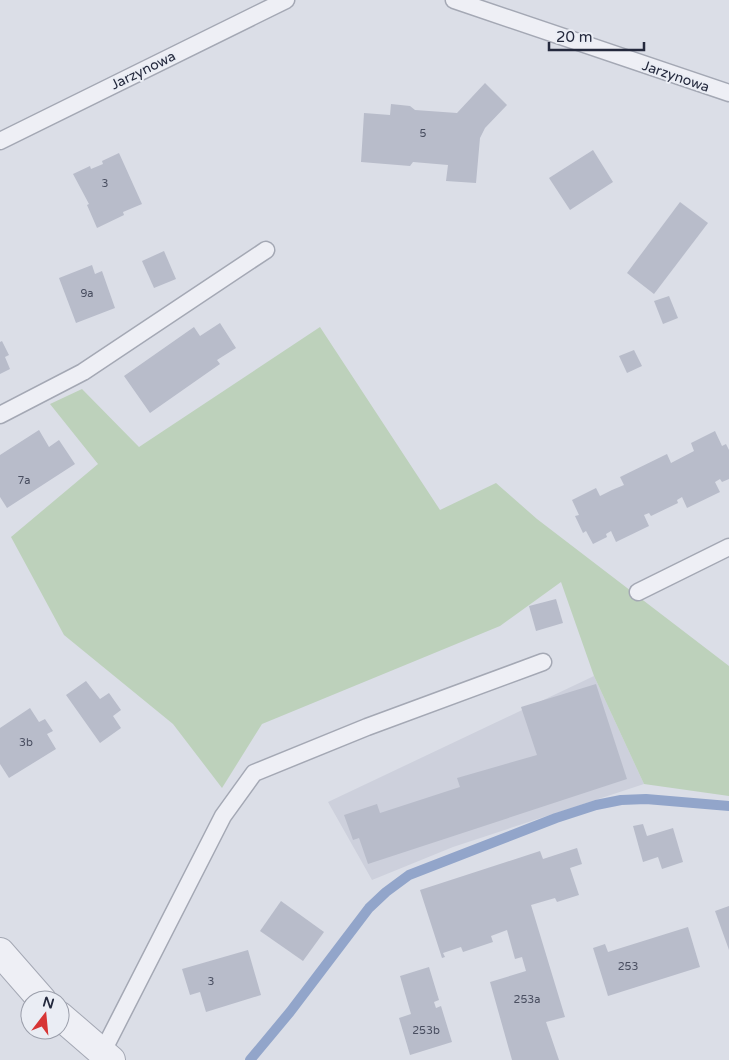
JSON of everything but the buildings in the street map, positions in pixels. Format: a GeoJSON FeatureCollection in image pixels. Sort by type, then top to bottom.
{"type":"FeatureCollection","features":[{"type":"Feature","properties":{"kind":"street"},"geometry":{"type":"LineString","coordinates":[[0,952],[33,990]]}},
{"type":"Feature","properties":{"kind":"street"},"geometry":{"type":"LineString","coordinates":[[70,1025],[107,1057]]}},
{"type":"Feature","properties":{"kind":"lane","name":"Jarzynowa"},"geometry":{"type":"LineString","coordinates":[[0,141],[286,0]]}},
{"type":"Feature","properties":{"kind":"lane","name":"Jarzynowa"},"geometry":{"type":"LineString","coordinates":[[454,0],[729,93]]}},
{"type":"Feature","properties":{"kind":"lane"},"geometry":{"type":"LineString","coordinates":[[0,415],[83,372],[266,250]]}},
{"type":"Feature","properties":{"kind":"lane"},"geometry":{"type":"LineString","coordinates":[[638,592],[729,547]]}},
{"type":"Feature","properties":{"kind":"lane"},"geometry":{"type":"LineString","coordinates":[[107,1057],[223,816],[254,774],[367,727],[543,662]]}},
{"type":"Feature","properties":{"kind":"shaded area"},"geometry":{"type":"Polygon","coordinates":[[[594,676],[644,784],[453,847],[372,880],[328,802],[594,676]]]}},
{"type":"Feature","properties":{"kind":"green space"},"geometry":{"type":"Polygon","coordinates":[[[320,327],[440,510],[496,483],[537,519],[729,666],[729,796],[644,784],[594,676],[561,582],[500,626],[262,724],[222,788],[173,724],[64,635],[11,537],[98,464],[50,404],[82,389],[139,447],[320,327]]]}},
{"type":"Feature","properties":{"kind":"waterway"},"geometry":{"type":"LineString","coordinates":[[250,1060],[290,1012],[369,908],[386,892],[409,875],[556,818],[596,805],[621,800],[646,799],[729,806]]}}]}
